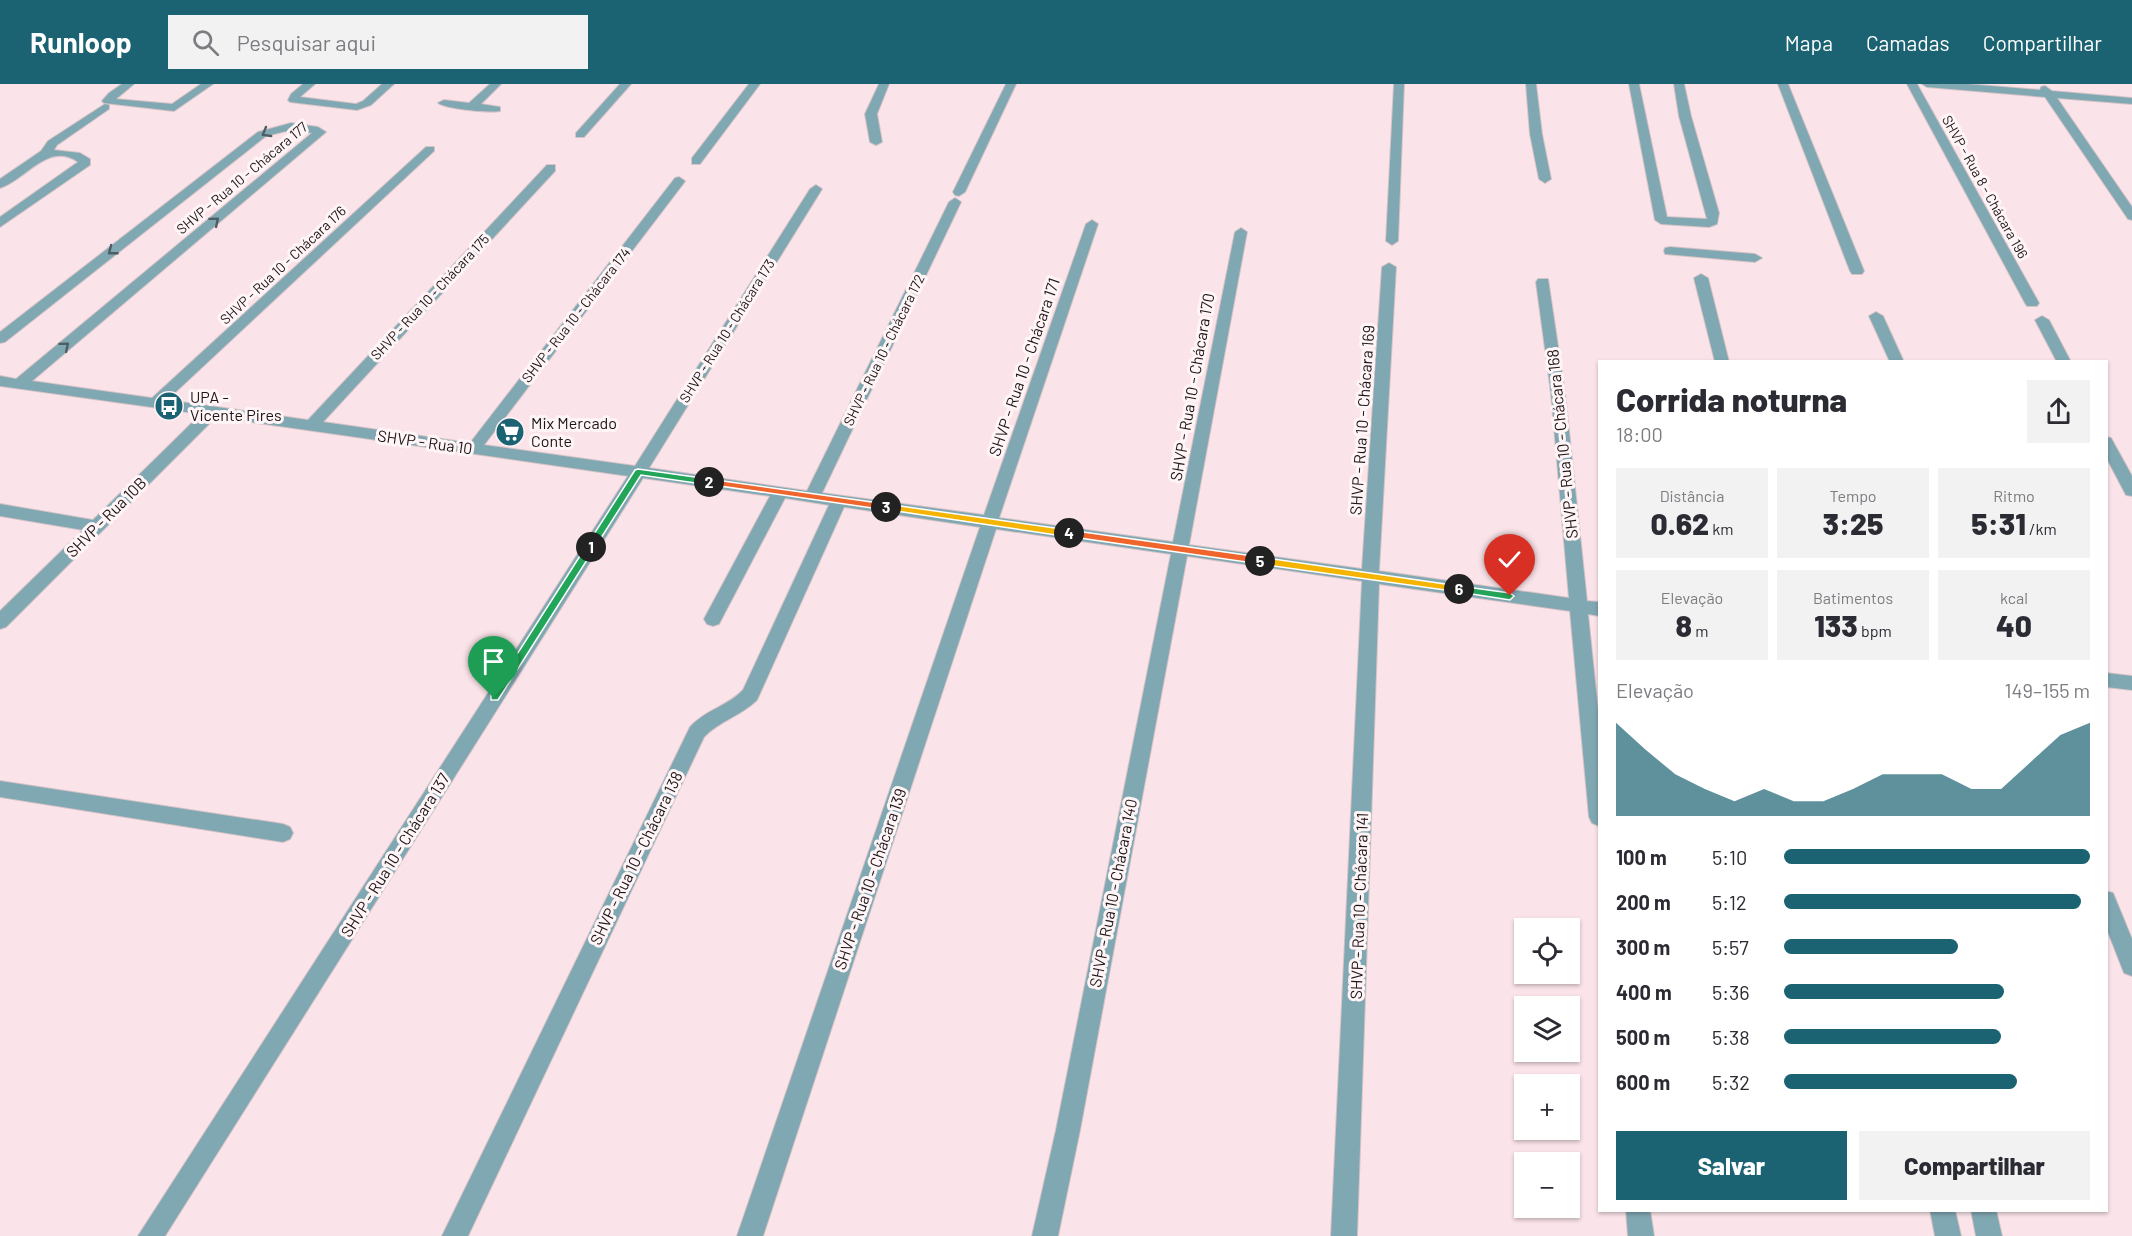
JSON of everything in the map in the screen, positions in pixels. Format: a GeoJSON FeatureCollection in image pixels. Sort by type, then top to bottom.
{"type":"FeatureCollection","features":[{"type":"Feature","properties":{"kind":"street"},"geometry":{"type":"LineString","coordinates":[[129,84],[108,101],[174,108],[208,84]]}},
{"type":"Feature","properties":{"kind":"street"},"geometry":{"type":"LineString","coordinates":[[310,84],[295,96],[294,100],[352,107],[367,103],[389,84]]}},
{"type":"Feature","properties":{"kind":"street"},"geometry":{"type":"LineString","coordinates":[[471,106],[496,84]]}},
{"type":"Feature","properties":{"kind":"street"},"geometry":{"type":"LineString","coordinates":[[580,135],[626,84]]}},
{"type":"Feature","properties":{"kind":"street"},"geometry":{"type":"LineString","coordinates":[[696,161],[755,84]]}},
{"type":"Feature","properties":{"kind":"street"},"geometry":{"type":"LineString","coordinates":[[876,142],[871,114],[884,84]]}},
{"type":"Feature","properties":{"kind":"street","name":"SHVP - Rua 10 - Chácara 172"},"geometry":{"type":"LineString","coordinates":[[812,497],[1011,84]]}},
{"type":"Feature","properties":{"kind":"street"},"geometry":{"type":"LineString","coordinates":[[1392,241],[1399,84]]}},
{"type":"Feature","properties":{"kind":"street"},"geometry":{"type":"LineString","coordinates":[[1531,84],[1536,134],[1545,179]]}},
{"type":"Feature","properties":{"kind":"street"},"geometry":{"type":"LineString","coordinates":[[1634,84],[1667,240]]}},
{"type":"Feature","properties":{"kind":"street"},"geometry":{"type":"LineString","coordinates":[[1667,240],[1712,222],[1714,218],[1685,116],[1679,84]]}},
{"type":"Feature","properties":{"kind":"street"},"geometry":{"type":"LineString","coordinates":[[1783,84],[1857,271]]}},
{"type":"Feature","properties":{"kind":"street","name":"SHVP - Rua 8 - Chácara 196"},"geometry":{"type":"LineString","coordinates":[[1912,84],[2032,303]]}},
{"type":"Feature","properties":{"kind":"street"},"geometry":{"type":"LineString","coordinates":[[1927,84],[2045,89],[2132,101]]}},
{"type":"Feature","properties":{"kind":"street"},"geometry":{"type":"LineString","coordinates":[[2045,89],[2132,216]]}},
{"type":"Feature","properties":{"kind":"street"},"geometry":{"type":"LineString","coordinates":[[444,104],[496,109]]}},
{"type":"Feature","properties":{"kind":"street"},"geometry":{"type":"LineString","coordinates":[[0,184],[46,153],[52,143],[105,107]]}},
{"type":"Feature","properties":{"kind":"street","name":"SHVP - Rua 10 - Chácara 177"},"geometry":{"type":"LineString","coordinates":[[0,339],[262,135],[279,126],[315,129],[320,132],[20,383]]}},
{"type":"Feature","properties":{"kind":"street","name":"SHVP - Rua 10 - Chácara 176"},"geometry":{"type":"LineString","coordinates":[[155,404],[430,149]]}},
{"type":"Feature","properties":{"kind":"street"},"geometry":{"type":"LineString","coordinates":[[0,223],[87,160],[76,155],[46,153]]}},
{"type":"Feature","properties":{"kind":"street","name":"SHVP - Rua 10 - Chácara 175"},"geometry":{"type":"LineString","coordinates":[[310,426],[551,168]]}},
{"type":"Feature","properties":{"kind":"street","name":"SHVP - Rua 10 - Chácara 174"},"geometry":{"type":"LineString","coordinates":[[473,449],[679,181]]}},
{"type":"Feature","properties":{"kind":"street","name":"SHVP - Rua 10 - Chácara 173"},"geometry":{"type":"LineString","coordinates":[[638,472],[816,189]]}},
{"type":"Feature","properties":{"kind":"street","name":"SHVP - Rua 10 - Chácara 171"},"geometry":{"type":"LineString","coordinates":[[990,522],[1092,224]]}},
{"type":"Feature","properties":{"kind":"street","name":"SHVP - Rua 10 - Chácara 170"},"geometry":{"type":"LineString","coordinates":[[1180,549],[1241,232]]}},
{"type":"Feature","properties":{"kind":"street"},"geometry":{"type":"LineString","coordinates":[[1667,240],[1755,258]]}},
{"type":"Feature","properties":{"kind":"street","name":"SHVP - Rua 10 - Chácara 169"},"geometry":{"type":"LineString","coordinates":[[1370,576],[1389,267]]}},
{"type":"Feature","properties":{"kind":"street"},"geometry":{"type":"LineString","coordinates":[[1701,278],[1722,360]]}},
{"type":"Feature","properties":{"kind":"street","name":"SHVP - Rua 10 - Chácara 168"},"geometry":{"type":"LineString","coordinates":[[1543,282],[1558,393],[1598,806]]}},
{"type":"Feature","properties":{"kind":"street"},"geometry":{"type":"LineString","coordinates":[[1876,316],[1896,360]]}},
{"type":"Feature","properties":{"kind":"street"},"geometry":{"type":"LineString","coordinates":[[2042,320],[2063,360]]}},
{"type":"Feature","properties":{"kind":"street","name":"SHVP - Rua 10"},"geometry":{"type":"LineString","coordinates":[[0,381],[1598,609]]}},
{"type":"Feature","properties":{"kind":"street","name":"SHVP - Rua 10B"},"geometry":{"type":"LineString","coordinates":[[0,622],[213,412]]}},
{"type":"Feature","properties":{"kind":"street"},"geometry":{"type":"LineString","coordinates":[[2108,446],[2132,491]]}},
{"type":"Feature","properties":{"kind":"street","name":"SHVP - Rua 10 - Chácara 137"},"geometry":{"type":"LineString","coordinates":[[151,1236],[638,472]]}},
{"type":"Feature","properties":{"kind":"street"},"geometry":{"type":"LineString","coordinates":[[713,619],[780,492]]}},
{"type":"Feature","properties":{"kind":"street","name":"SHVP - Rua 10 - Chácara 138"},"geometry":{"type":"LineString","coordinates":[[455,1236],[697,732],[709,719],[740,705],[750,695],[839,501]]}},
{"type":"Feature","properties":{"kind":"street"},"geometry":{"type":"LineString","coordinates":[[0,510],[97,526]]}},
{"type":"Feature","properties":{"kind":"street","name":"SHVP - Rua 10 - Chácara 139"},"geometry":{"type":"LineString","coordinates":[[750,1236],[990,522]]}},
{"type":"Feature","properties":{"kind":"street","name":"SHVP - Rua 10 - Chácara 140"},"geometry":{"type":"LineString","coordinates":[[1045,1236],[1180,549]]}},
{"type":"Feature","properties":{"kind":"street","name":"SHVP - Rua 10 - Chácara 141"},"geometry":{"type":"LineString","coordinates":[[1344,1236],[1371,616],[1370,576]]}},
{"type":"Feature","properties":{"kind":"street"},"geometry":{"type":"LineString","coordinates":[[2108,680],[2132,683]]}},
{"type":"Feature","properties":{"kind":"street"},"geometry":{"type":"LineString","coordinates":[[0,789],[283,833]]}},
{"type":"Feature","properties":{"kind":"street"},"geometry":{"type":"LineString","coordinates":[[2108,905],[2132,966]]}},
{"type":"Feature","properties":{"kind":"street"},"geometry":{"type":"LineString","coordinates":[[1638,1212],[1641,1236]]}},
{"type":"Feature","properties":{"kind":"street"},"geometry":{"type":"LineString","coordinates":[[1942,1212],[1948,1236]]}},
{"type":"Feature","properties":{"kind":"street"},"geometry":{"type":"LineString","coordinates":[[1983,1212],[1989,1236]]}},
{"type":"Feature","properties":{"kind":"place","name":"UPA - Vicente Pires"},"geometry":{"type":"Point","coordinates":[169,406]}},
{"type":"Feature","properties":{"kind":"place","name":"Mix Mercado Conte"},"geometry":{"type":"Point","coordinates":[510,432]}},
{"type":"Feature","properties":{"kind":"route"},"geometry":{"type":"LineString","coordinates":[[494,698],[638,472],[1510,596]]}}]}
